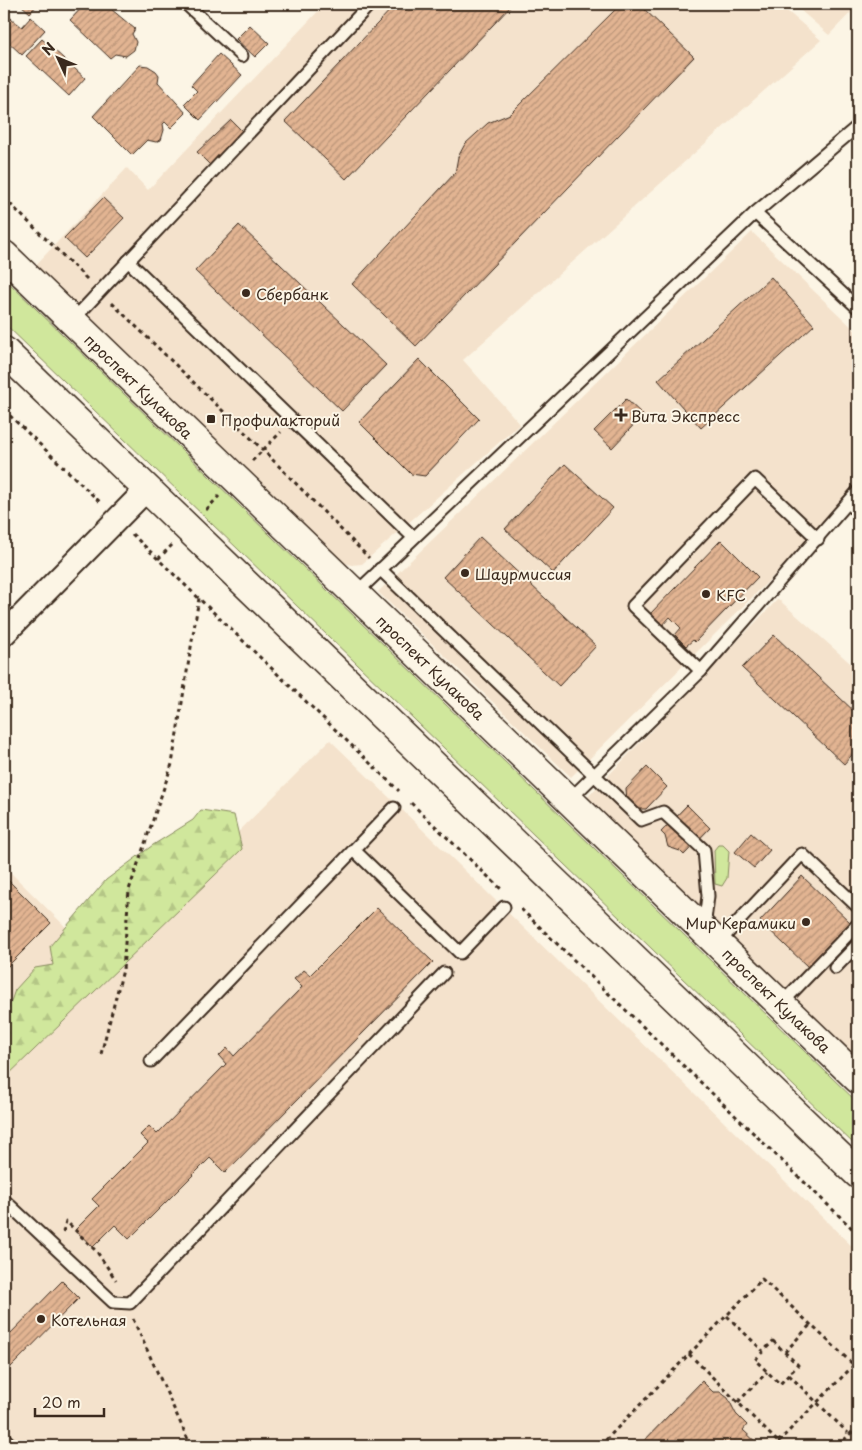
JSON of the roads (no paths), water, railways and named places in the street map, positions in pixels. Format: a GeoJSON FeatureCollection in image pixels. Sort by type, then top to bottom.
{"type":"FeatureCollection","features":[{"type":"Feature","properties":{"kind":"main road","name":"проспект Кулакова"},"geometry":{"type":"LineString","coordinates":[[4,255],[858,1079]]}},
{"type":"Feature","properties":{"kind":"main road"},"geometry":{"type":"LineString","coordinates":[[4,351],[858,1174]]}},
{"type":"Feature","properties":{"kind":"street"},"geometry":{"type":"LineString","coordinates":[[4,634],[147,489]]}},
{"type":"Feature","properties":{"kind":"lane"},"geometry":{"type":"LineString","coordinates":[[186,4],[242,56]]}},
{"type":"Feature","properties":{"kind":"lane"},"geometry":{"type":"LineString","coordinates":[[72,321],[370,4]]}},
{"type":"Feature","properties":{"kind":"lane"},"geometry":{"type":"LineString","coordinates":[[356,593],[755,213],[858,126]]}},
{"type":"Feature","properties":{"kind":"lane"},"geometry":{"type":"LineString","coordinates":[[755,213],[858,308]]}},
{"type":"Feature","properties":{"kind":"lane"},"geometry":{"type":"LineString","coordinates":[[128,261],[413,537]]}},
{"type":"Feature","properties":{"kind":"lane"},"geometry":{"type":"LineString","coordinates":[[701,671],[633,606],[755,479],[818,539]]}},
{"type":"Feature","properties":{"kind":"lane"},"geometry":{"type":"LineString","coordinates":[[569,800],[701,671],[858,491]]}},
{"type":"Feature","properties":{"kind":"lane"},"geometry":{"type":"LineString","coordinates":[[849,503],[858,512]]}},
{"type":"Feature","properties":{"kind":"lane"},"geometry":{"type":"LineString","coordinates":[[380,569],[641,820],[663,812],[704,850],[711,936]]}},
{"type":"Feature","properties":{"kind":"lane"},"geometry":{"type":"LineString","coordinates":[[152,1061],[394,808]]}},
{"type":"Feature","properties":{"kind":"lane"},"geometry":{"type":"LineString","coordinates":[[354,850],[460,953],[509,905]]}},
{"type":"Feature","properties":{"kind":"lane"},"geometry":{"type":"LineString","coordinates":[[711,936],[802,854],[858,907]]}},
{"type":"Feature","properties":{"kind":"lane"},"geometry":{"type":"LineString","coordinates":[[781,1004],[858,924]]}},
{"type":"Feature","properties":{"kind":"lane"},"geometry":{"type":"LineString","coordinates":[[835,968],[858,944]]}},
{"type":"Feature","properties":{"kind":"lane"},"geometry":{"type":"LineString","coordinates":[[4,1200],[113,1302],[130,1303],[444,973]]}},
{"type":"Feature","properties":{"kind":"lane"},"geometry":{"type":"LineString","coordinates":[[4,1438],[12,1446]]}},
{"type":"Feature","properties":{"kind":"place","name":"Сбербанк"},"geometry":{"type":"Point","coordinates":[246,293]}},
{"type":"Feature","properties":{"kind":"place","name":"Вита Экспресс"},"geometry":{"type":"Point","coordinates":[621,415]}},
{"type":"Feature","properties":{"kind":"place","name":"Профилакторий"},"geometry":{"type":"Point","coordinates":[211,419]}},
{"type":"Feature","properties":{"kind":"place","name":"Шаурмиссия"},"geometry":{"type":"Point","coordinates":[465,573]}},
{"type":"Feature","properties":{"kind":"place","name":"KFC"},"geometry":{"type":"Point","coordinates":[706,594]}},
{"type":"Feature","properties":{"kind":"place","name":"Мир Керамики"},"geometry":{"type":"Point","coordinates":[806,922]}},
{"type":"Feature","properties":{"kind":"place","name":"Котельная"},"geometry":{"type":"Point","coordinates":[41,1319]}}]}
